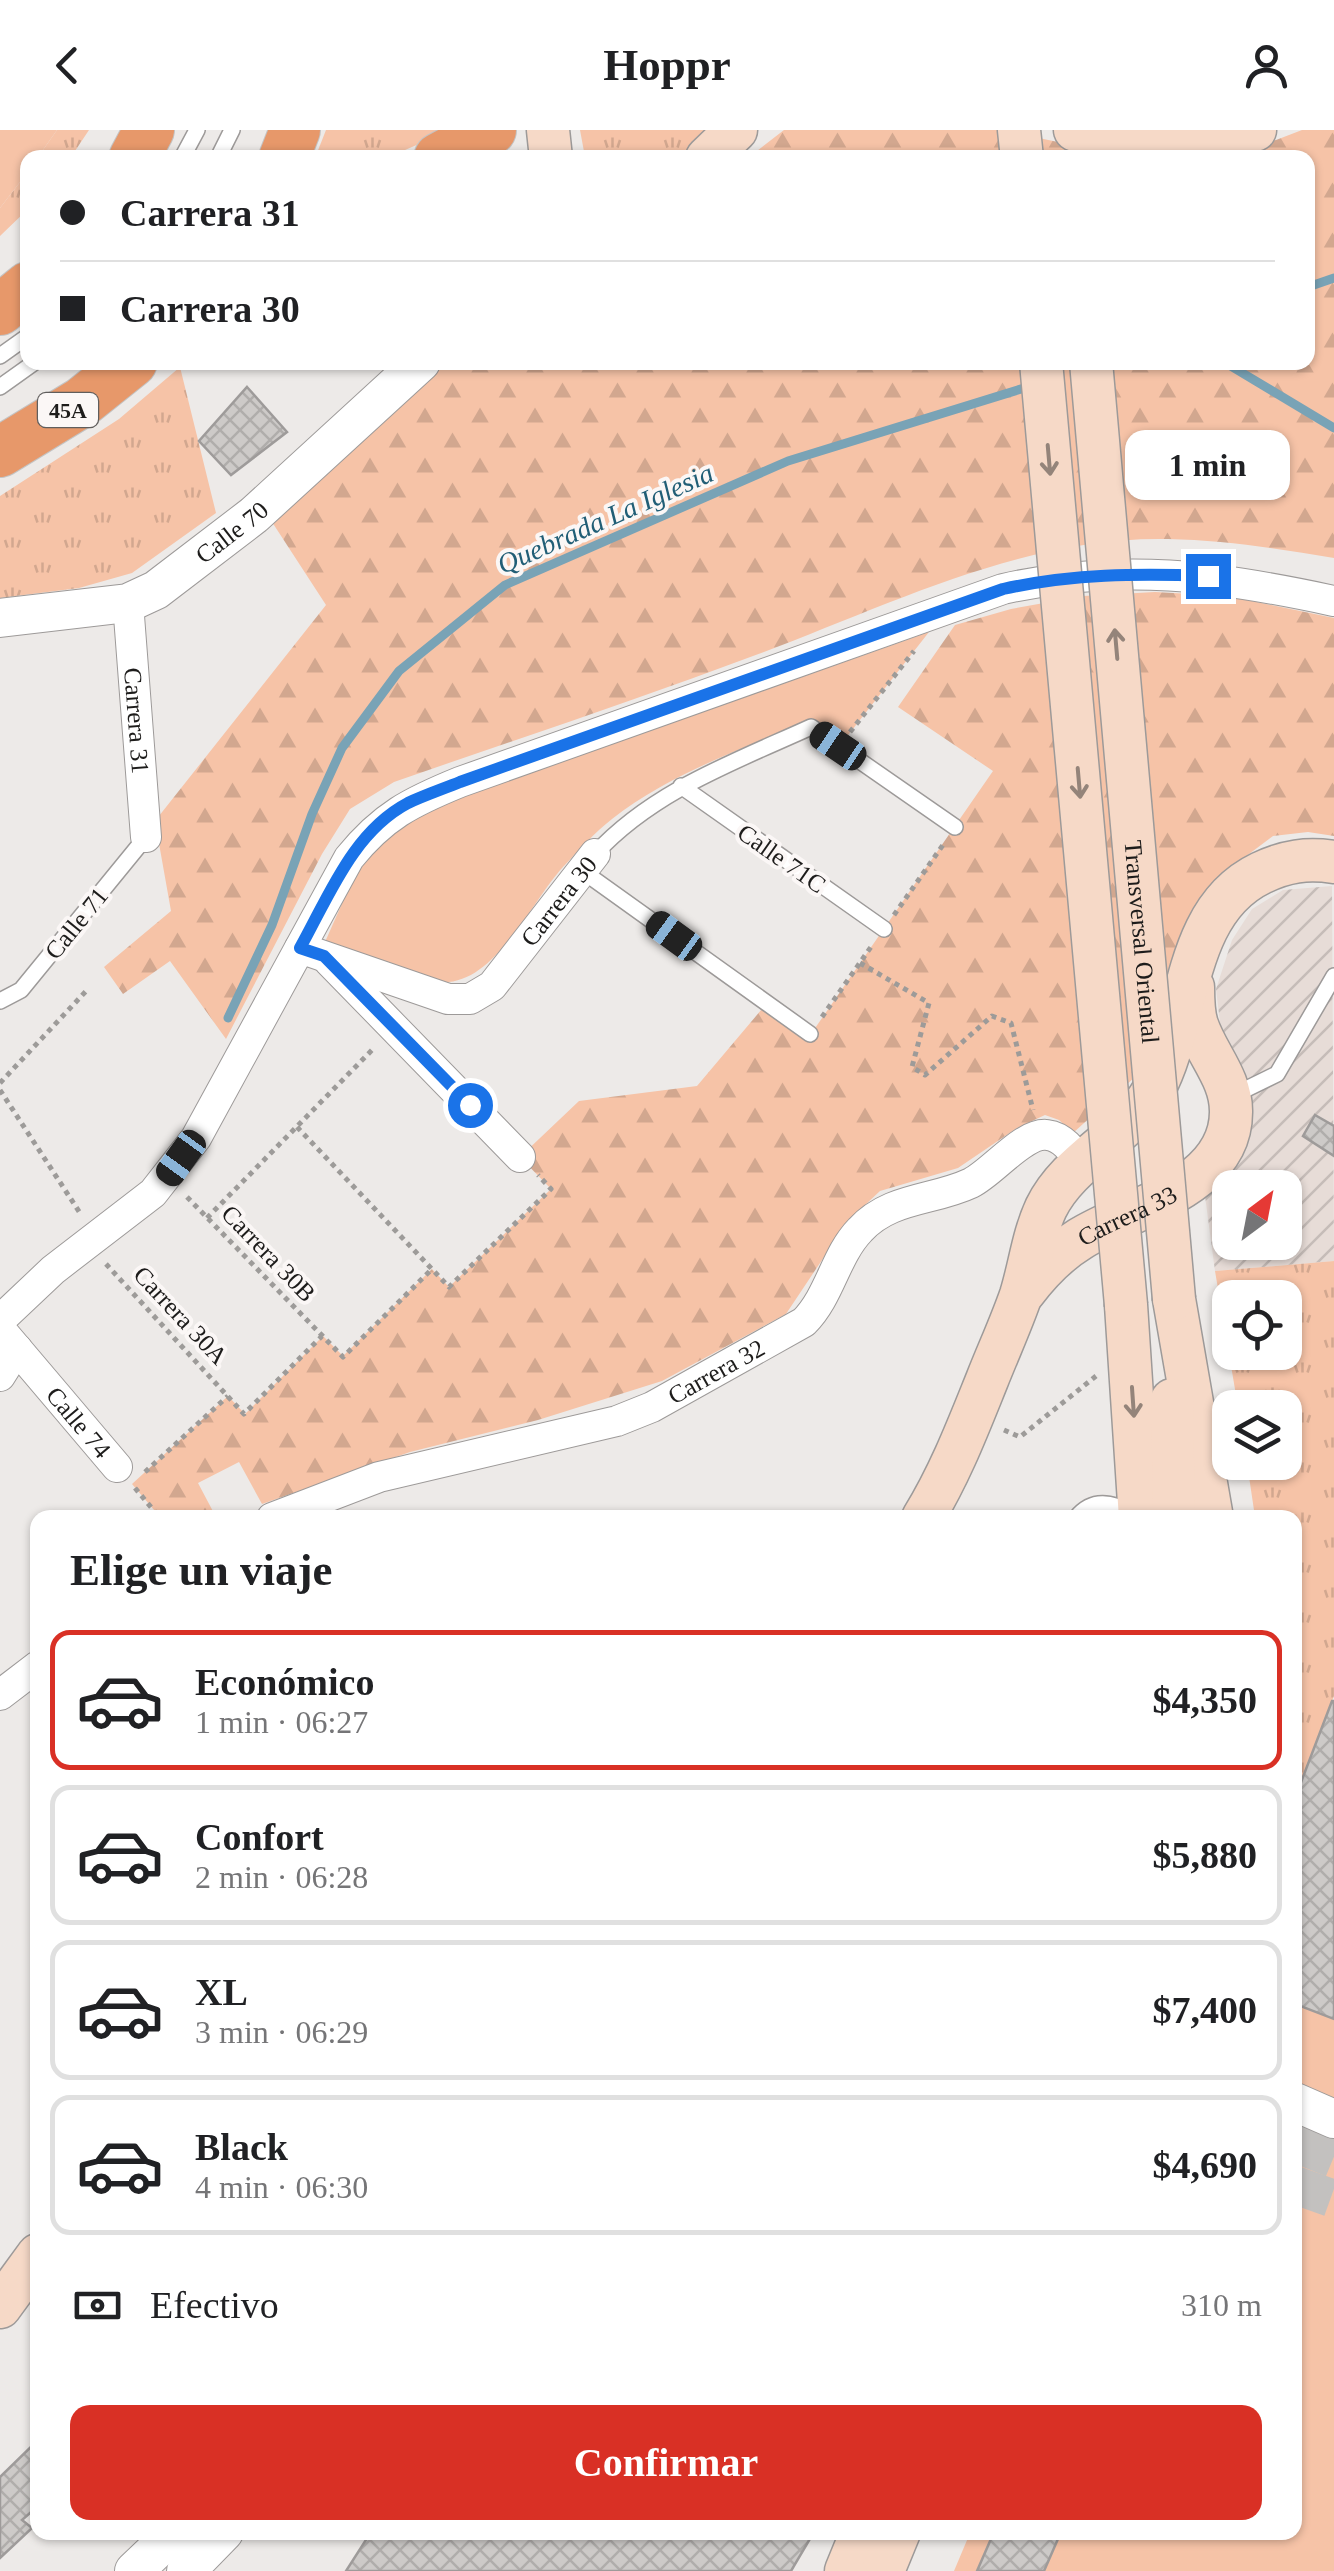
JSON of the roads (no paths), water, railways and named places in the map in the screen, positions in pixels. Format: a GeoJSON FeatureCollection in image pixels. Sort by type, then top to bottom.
{"type":"FeatureCollection","features":[{"type":"Feature","properties":{"kind":"highway"},"geometry":{"type":"LineString","coordinates":[[454,150],[492,130]]}},
{"type":"Feature","properties":{"kind":"highway"},"geometry":{"type":"LineString","coordinates":[[0,310],[20,293]]}},
{"type":"Feature","properties":{"kind":"highway","name":"45A"},"geometry":{"type":"LineString","coordinates":[[0,452],[82,402],[122,370]]}},
{"type":"Feature","properties":{"kind":"main road"},"geometry":{"type":"LineString","coordinates":[[715,150],[736,130]]}},
{"type":"Feature","properties":{"kind":"main road"},"geometry":{"type":"LineString","coordinates":[[1073,130],[1197,142],[1255,130]]}},
{"type":"Feature","properties":{"kind":"main road","name":"Transversal Oriental"},"geometry":{"type":"LineString","coordinates":[[1042,370],[1126,1304],[1150,1510]]}},
{"type":"Feature","properties":{"kind":"main road","name":"Transversal Oriental"},"geometry":{"type":"LineString","coordinates":[[1092,370],[1174,1299],[1211,1510]]}},
{"type":"Feature","properties":{"kind":"main road","name":"Carrera 33"},"geometry":{"type":"LineString","coordinates":[[927,1510],[953,1463],[1020,1296],[1046,1210],[1076,1168],[1141,1108],[1163,1070],[1195,958],[1217,913],[1234,892],[1276,866],[1308,858],[1334,862]]}},
{"type":"Feature","properties":{"kind":"main road","name":"Carrera 33"},"geometry":{"type":"LineString","coordinates":[[1020,1296],[1063,1250],[1181,1188],[1216,1156],[1229,1132],[1230,1097],[1197,1026],[1193,1002],[1195,958]]}},
{"type":"Feature","properties":{"kind":"main road"},"geometry":{"type":"LineString","coordinates":[[1163,1070],[1178,1068],[1196,1073],[1230,1097]]}},
{"type":"Feature","properties":{"kind":"main road"},"geometry":{"type":"LineString","coordinates":[[1076,1168],[1070,1189],[1073,1201],[1082,1211],[1111,1222]]}},
{"type":"Feature","properties":{"kind":"main road"},"geometry":{"type":"LineString","coordinates":[[1154,1510],[1171,1461],[1174,1299]]}},
{"type":"Feature","properties":{"kind":"main road"},"geometry":{"type":"LineString","coordinates":[[0,2307],[30,2266]]}},
{"type":"Feature","properties":{"kind":"main road"},"geometry":{"type":"LineString","coordinates":[[846,2571],[859,2540]]}},
{"type":"Feature","properties":{"kind":"main road"},"geometry":{"type":"LineString","coordinates":[[884,2571],[896,2540]]}},
{"type":"Feature","properties":{"kind":"street","name":"Calle 70"},"geometry":{"type":"LineString","coordinates":[[0,618],[128,602],[178,576],[254,515],[412,370]]}},
{"type":"Feature","properties":{"kind":"street"},"geometry":{"type":"LineString","coordinates":[[0,1320],[53,1270],[167,1177],[196,1138],[312,952],[349,858],[373,829],[405,804],[1003,589],[1044,580],[1110,574],[1208,576],[1334,601]]}},
{"type":"Feature","properties":{"kind":"street","name":"Carrera 31"},"geometry":{"type":"LineString","coordinates":[[128,602],[146,838]]}},
{"type":"Feature","properties":{"kind":"street","name":"Carrera 30"},"geometry":{"type":"LineString","coordinates":[[312,952],[448,999],[470,1000],[492,986],[588,862]]}},
{"type":"Feature","properties":{"kind":"street"},"geometry":{"type":"LineString","coordinates":[[312,952],[394,1028],[520,1157]]}},
{"type":"Feature","properties":{"kind":"street","name":"Carrera 32"},"geometry":{"type":"LineString","coordinates":[[293,1510],[379,1477],[582,1432],[652,1407],[804,1322],[817,1306],[856,1234],[890,1207],[968,1184],[1031,1137],[1040,1135],[1057,1138],[1076,1168]]}},
{"type":"Feature","properties":{"kind":"street"},"geometry":{"type":"LineString","coordinates":[[0,1376],[8,1339]]}},
{"type":"Feature","properties":{"kind":"street","name":"Calle 74"},"geometry":{"type":"LineString","coordinates":[[8,1339],[124,1476]]}},
{"type":"Feature","properties":{"kind":"street"},"geometry":{"type":"LineString","coordinates":[[0,1695],[30,1672]]}},
{"type":"Feature","properties":{"kind":"street"},"geometry":{"type":"LineString","coordinates":[[1302,2105],[1334,2119]]}},
{"type":"Feature","properties":{"kind":"street"},"geometry":{"type":"LineString","coordinates":[[134,2571],[167,2540]]}},
{"type":"Feature","properties":{"kind":"street"},"geometry":{"type":"LineString","coordinates":[[186,2571],[216,2540]]}},
{"type":"Feature","properties":{"kind":"lane"},"geometry":{"type":"LineString","coordinates":[[0,387],[24,370]]}},
{"type":"Feature","properties":{"kind":"lane","name":"Carrera 30"},"geometry":{"type":"LineString","coordinates":[[588,862],[612,835],[681,786],[810,728],[955,827]]}},
{"type":"Feature","properties":{"kind":"lane","name":"Calle 71C"},"geometry":{"type":"LineString","coordinates":[[681,786],[884,929]]}},
{"type":"Feature","properties":{"kind":"lane","name":"Calle 71"},"geometry":{"type":"LineString","coordinates":[[0,1001],[22,990],[146,838]]}},
{"type":"Feature","properties":{"kind":"lane"},"geometry":{"type":"LineString","coordinates":[[588,862],[810,1034]]}},
{"type":"Feature","properties":{"kind":"lane"},"geometry":{"type":"LineString","coordinates":[[1230,1097],[1278,1074],[1334,976]]}},
{"type":"Feature","properties":{"kind":"lane"},"geometry":{"type":"LineString","coordinates":[[1082,1510],[1096,1503],[1130,1510]]}},
{"type":"Feature","properties":{"kind":"waterway"},"geometry":{"type":"LineString","coordinates":[[1315,285],[1334,278]]}},
{"type":"Feature","properties":{"kind":"waterway","name":"Quebrada La Iglesia"},"geometry":{"type":"LineString","coordinates":[[1237,370],[1334,428]]}},
{"type":"Feature","properties":{"kind":"waterway","name":"Quebrada La Iglesia"},"geometry":{"type":"LineString","coordinates":[[228,1018],[272,925],[312,814],[342,748],[399,671],[505,585],[788,461],[1034,385]]}},
{"type":"Feature","properties":{"kind":"tunnel"},"geometry":{"type":"LineString","coordinates":[[1302,2144],[1334,2157]]}},
{"type":"Feature","properties":{"kind":"tunnel"},"geometry":{"type":"LineString","coordinates":[[1302,2188],[1334,2199]]}}]}
